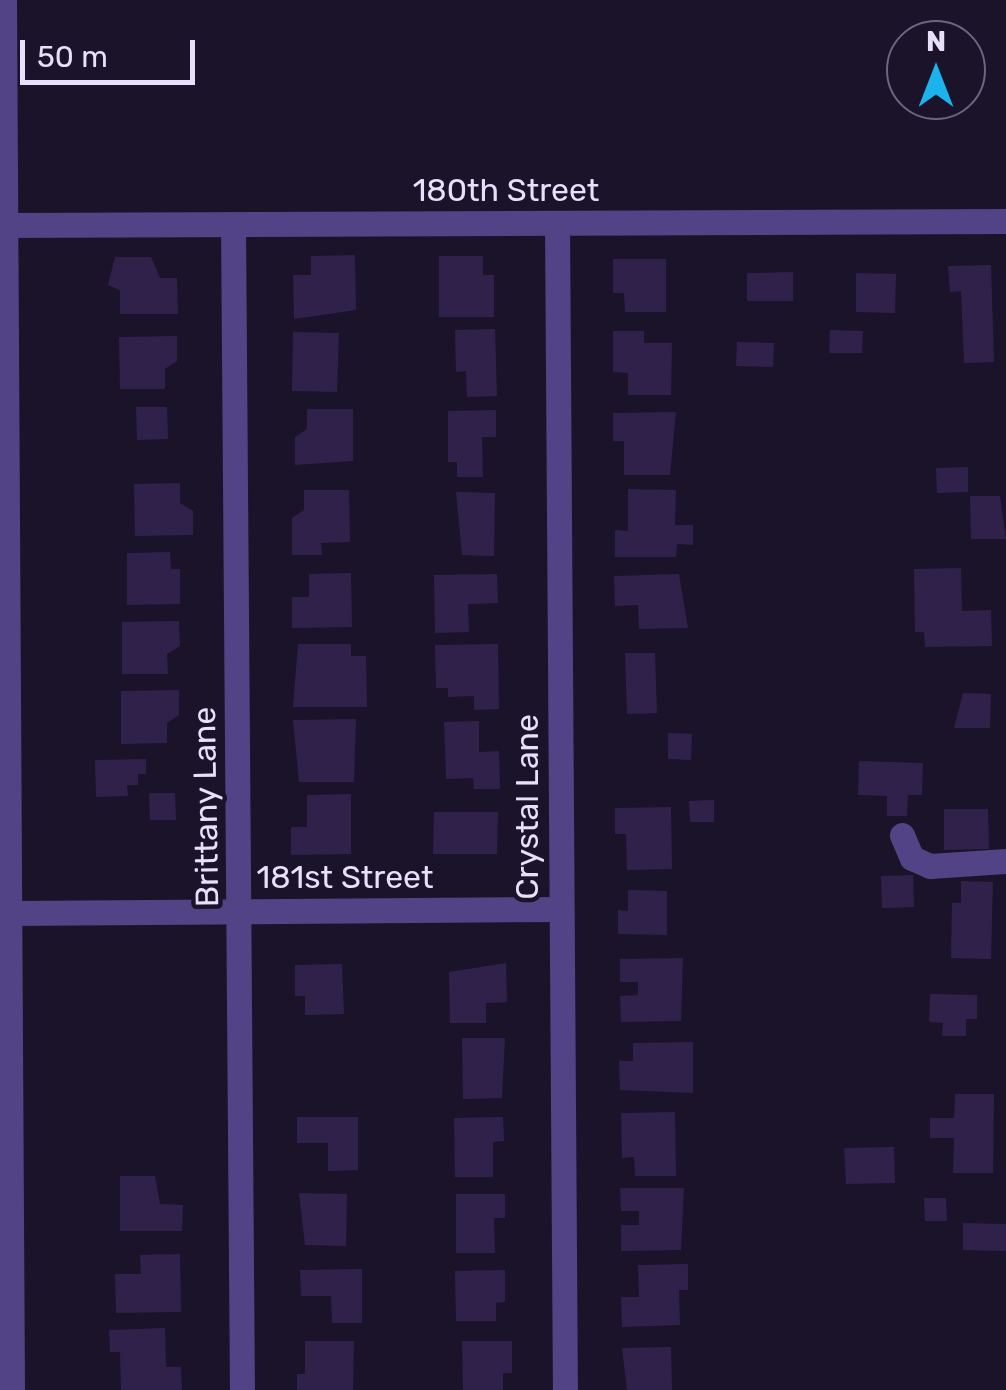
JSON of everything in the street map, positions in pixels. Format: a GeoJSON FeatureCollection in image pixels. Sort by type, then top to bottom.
{"type":"FeatureCollection","features":[{"type":"Feature","properties":{"kind":"street"},"geometry":{"type":"LineString","coordinates":[[4,0],[12,1390]]}},
{"type":"Feature","properties":{"kind":"street","name":"180th Street"},"geometry":{"type":"LineString","coordinates":[[6,225],[1006,221]]}},
{"type":"Feature","properties":{"kind":"street","name":"Crystal Lane"},"geometry":{"type":"LineString","coordinates":[[556,223],[565,1390]]}},
{"type":"Feature","properties":{"kind":"street","name":"Brittany Lane"},"geometry":{"type":"LineString","coordinates":[[233,224],[242,1390]]}},
{"type":"Feature","properties":{"kind":"street"},"geometry":{"type":"LineString","coordinates":[[902,835],[912,858],[930,866],[1006,861]]}},
{"type":"Feature","properties":{"kind":"street","name":"181st Street"},"geometry":{"type":"LineString","coordinates":[[10,913],[560,909]]}},
{"type":"Feature","properties":{"kind":"building"},"geometry":{"type":"Polygon","coordinates":[[[355,255],[356,310],[294,319],[293,275],[311,275],[311,256],[355,255]]]}},
{"type":"Feature","properties":{"kind":"building"},"geometry":{"type":"Polygon","coordinates":[[[439,256],[483,256],[483,275],[494,275],[494,317],[439,317],[439,256]]]}},
{"type":"Feature","properties":{"kind":"building"},"geometry":{"type":"Polygon","coordinates":[[[115,257],[151,257],[160,278],[177,278],[178,314],[120,314],[120,290],[108,285],[115,257]]]}},
{"type":"Feature","properties":{"kind":"building"},"geometry":{"type":"Polygon","coordinates":[[[613,259],[666,259],[666,312],[625,312],[624,293],[613,293],[613,259]]]}},
{"type":"Feature","properties":{"kind":"building"},"geometry":{"type":"Polygon","coordinates":[[[991,265],[994,362],[964,363],[961,291],[950,292],[948,266],[991,265]]]}},
{"type":"Feature","properties":{"kind":"building"},"geometry":{"type":"Polygon","coordinates":[[[793,272],[793,301],[747,301],[747,273],[793,272]]]}},
{"type":"Feature","properties":{"kind":"building"},"geometry":{"type":"Polygon","coordinates":[[[856,273],[896,274],[895,313],[856,312],[856,273]]]}},
{"type":"Feature","properties":{"kind":"building"},"geometry":{"type":"Polygon","coordinates":[[[495,329],[497,396],[467,397],[466,371],[456,372],[455,330],[495,329]]]}},
{"type":"Feature","properties":{"kind":"building"},"geometry":{"type":"Polygon","coordinates":[[[830,330],[863,331],[862,353],[829,353],[830,330]]]}},
{"type":"Feature","properties":{"kind":"building"},"geometry":{"type":"Polygon","coordinates":[[[613,331],[644,331],[644,343],[672,343],[671,395],[628,395],[628,373],[613,372],[613,331]]]}},
{"type":"Feature","properties":{"kind":"building"},"geometry":{"type":"Polygon","coordinates":[[[293,332],[339,333],[337,392],[292,391],[293,332]]]}},
{"type":"Feature","properties":{"kind":"building"},"geometry":{"type":"Polygon","coordinates":[[[177,336],[177,361],[165,369],[165,389],[120,389],[119,337],[177,336]]]}},
{"type":"Feature","properties":{"kind":"building"},"geometry":{"type":"Polygon","coordinates":[[[737,342],[774,343],[773,367],[736,366],[737,342]]]}},
{"type":"Feature","properties":{"kind":"building"},"geometry":{"type":"Polygon","coordinates":[[[136,407],[167,407],[168,439],[137,440],[136,407]]]}},
{"type":"Feature","properties":{"kind":"building"},"geometry":{"type":"Polygon","coordinates":[[[307,409],[353,409],[353,461],[295,465],[295,437],[307,429],[307,409]]]}},
{"type":"Feature","properties":{"kind":"building"},"geometry":{"type":"Polygon","coordinates":[[[496,410],[496,437],[482,437],[483,477],[457,477],[457,462],[448,462],[448,411],[496,410]]]}},
{"type":"Feature","properties":{"kind":"building"},"geometry":{"type":"Polygon","coordinates":[[[676,412],[670,475],[624,475],[624,441],[613,441],[613,413],[676,412]]]}},
{"type":"Feature","properties":{"kind":"building"},"geometry":{"type":"Polygon","coordinates":[[[968,467],[968,492],[937,493],[936,468],[968,467]]]}},
{"type":"Feature","properties":{"kind":"building"},"geometry":{"type":"Polygon","coordinates":[[[180,483],[180,503],[193,511],[193,535],[135,536],[134,484],[180,483]]]}},
{"type":"Feature","properties":{"kind":"building"},"geometry":{"type":"Polygon","coordinates":[[[628,489],[676,490],[675,525],[693,525],[693,545],[677,544],[676,557],[615,557],[615,530],[628,531],[628,489]]]}},
{"type":"Feature","properties":{"kind":"building"},"geometry":{"type":"Polygon","coordinates":[[[304,490],[349,490],[350,542],[321,543],[322,555],[292,555],[292,518],[304,510],[304,490]]]}},
{"type":"Feature","properties":{"kind":"building"},"geometry":{"type":"Polygon","coordinates":[[[456,492],[495,493],[494,556],[462,555],[456,492]]]}},
{"type":"Feature","properties":{"kind":"building"},"geometry":{"type":"Polygon","coordinates":[[[970,496],[1000,496],[1006,539],[971,539],[970,496]]]}},
{"type":"Feature","properties":{"kind":"building"},"geometry":{"type":"Polygon","coordinates":[[[170,552],[171,569],[180,569],[180,604],[127,605],[127,553],[170,552]]]}},
{"type":"Feature","properties":{"kind":"building"},"geometry":{"type":"Polygon","coordinates":[[[961,568],[962,611],[991,610],[992,646],[925,647],[924,632],[915,632],[914,569],[961,568]]]}},
{"type":"Feature","properties":{"kind":"building"},"geometry":{"type":"Polygon","coordinates":[[[351,573],[352,627],[292,628],[292,597],[309,597],[309,574],[351,573]]]}},
{"type":"Feature","properties":{"kind":"building"},"geometry":{"type":"Polygon","coordinates":[[[497,574],[498,603],[468,604],[469,632],[435,633],[434,575],[497,574]]]}},
{"type":"Feature","properties":{"kind":"building"},"geometry":{"type":"Polygon","coordinates":[[[679,574],[688,628],[639,629],[638,605],[615,606],[614,576],[679,574]]]}},
{"type":"Feature","properties":{"kind":"building"},"geometry":{"type":"Polygon","coordinates":[[[179,621],[180,646],[167,654],[168,674],[122,674],[122,622],[179,621]]]}},
{"type":"Feature","properties":{"kind":"building"},"geometry":{"type":"Polygon","coordinates":[[[298,644],[351,644],[351,656],[366,656],[367,707],[293,707],[298,644]]]}},
{"type":"Feature","properties":{"kind":"building"},"geometry":{"type":"Polygon","coordinates":[[[498,644],[499,709],[474,710],[474,696],[448,697],[448,688],[436,688],[435,645],[498,644]]]}},
{"type":"Feature","properties":{"kind":"building"},"geometry":{"type":"Polygon","coordinates":[[[625,653],[655,653],[657,713],[627,714],[625,653]]]}},
{"type":"Feature","properties":{"kind":"building"},"geometry":{"type":"Polygon","coordinates":[[[179,690],[179,715],[167,723],[167,743],[121,744],[121,691],[179,690]]]}},
{"type":"Feature","properties":{"kind":"building"},"geometry":{"type":"Polygon","coordinates":[[[963,693],[991,694],[990,728],[954,728],[963,693]]]}},
{"type":"Feature","properties":{"kind":"building"},"geometry":{"type":"Polygon","coordinates":[[[356,719],[354,782],[299,782],[293,720],[356,719]]]}},
{"type":"Feature","properties":{"kind":"building"},"geometry":{"type":"Polygon","coordinates":[[[479,721],[479,752],[499,751],[500,789],[474,789],[473,778],[446,779],[444,722],[479,721]]]}},
{"type":"Feature","properties":{"kind":"building"},"geometry":{"type":"Polygon","coordinates":[[[668,733],[692,734],[691,760],[668,759],[668,733]]]}},
{"type":"Feature","properties":{"kind":"building"},"geometry":{"type":"Polygon","coordinates":[[[146,759],[146,774],[138,774],[138,785],[127,785],[128,796],[96,797],[95,760],[146,759]]]}},
{"type":"Feature","properties":{"kind":"building"},"geometry":{"type":"Polygon","coordinates":[[[859,761],[923,763],[922,795],[908,795],[907,816],[887,816],[887,796],[858,795],[859,761]]]}},
{"type":"Feature","properties":{"kind":"building"},"geometry":{"type":"Polygon","coordinates":[[[149,793],[175,793],[176,820],[150,820],[149,793]]]}},
{"type":"Feature","properties":{"kind":"building"},"geometry":{"type":"Polygon","coordinates":[[[351,794],[351,854],[291,855],[291,827],[307,827],[307,795],[351,794]]]}},
{"type":"Feature","properties":{"kind":"building"},"geometry":{"type":"Polygon","coordinates":[[[714,800],[714,822],[690,822],[689,801],[714,800]]]}},
{"type":"Feature","properties":{"kind":"building"},"geometry":{"type":"Polygon","coordinates":[[[671,807],[672,869],[627,870],[626,834],[615,834],[615,808],[671,807]]]}},
{"type":"Feature","properties":{"kind":"building"},"geometry":{"type":"Polygon","coordinates":[[[944,809],[988,809],[989,849],[944,850],[944,809]]]}},
{"type":"Feature","properties":{"kind":"building"},"geometry":{"type":"Polygon","coordinates":[[[434,812],[498,812],[497,854],[433,854],[434,812]]]}},
{"type":"Feature","properties":{"kind":"building"},"geometry":{"type":"Polygon","coordinates":[[[913,875],[914,907],[882,908],[881,876],[913,875]]]}},
{"type":"Feature","properties":{"kind":"building"},"geometry":{"type":"Polygon","coordinates":[[[961,881],[993,882],[991,959],[951,958],[952,903],[961,903],[961,881]]]}},
{"type":"Feature","properties":{"kind":"building"},"geometry":{"type":"Polygon","coordinates":[[[628,890],[667,891],[667,935],[618,934],[618,910],[628,911],[628,890]]]}},
{"type":"Feature","properties":{"kind":"building"},"geometry":{"type":"Polygon","coordinates":[[[683,958],[681,1021],[621,1022],[620,996],[638,995],[638,982],[620,982],[620,959],[683,958]]]}},
{"type":"Feature","properties":{"kind":"building"},"geometry":{"type":"Polygon","coordinates":[[[506,963],[507,1002],[486,1003],[486,1023],[450,1023],[449,972],[506,963]]]}},
{"type":"Feature","properties":{"kind":"building"},"geometry":{"type":"Polygon","coordinates":[[[342,964],[344,1014],[305,1015],[305,996],[295,996],[295,965],[342,964]]]}},
{"type":"Feature","properties":{"kind":"building"},"geometry":{"type":"Polygon","coordinates":[[[930,994],[977,995],[977,1019],[966,1019],[966,1036],[942,1036],[943,1023],[929,1022],[930,994]]]}},
{"type":"Feature","properties":{"kind":"building"},"geometry":{"type":"Polygon","coordinates":[[[462,1038],[505,1038],[502,1098],[463,1099],[462,1038]]]}},
{"type":"Feature","properties":{"kind":"building"},"geometry":{"type":"Polygon","coordinates":[[[693,1042],[693,1093],[620,1090],[619,1061],[633,1061],[633,1043],[693,1042]]]}},
{"type":"Feature","properties":{"kind":"building"},"geometry":{"type":"Polygon","coordinates":[[[955,1094],[994,1094],[993,1173],[953,1173],[954,1138],[930,1138],[930,1118],[954,1118],[955,1094]]]}},
{"type":"Feature","properties":{"kind":"building"},"geometry":{"type":"Polygon","coordinates":[[[675,1112],[676,1176],[635,1176],[634,1157],[622,1158],[621,1113],[675,1112]]]}},
{"type":"Feature","properties":{"kind":"building"},"geometry":{"type":"Polygon","coordinates":[[[297,1117],[358,1117],[358,1170],[328,1171],[328,1143],[297,1143],[297,1117]]]}},
{"type":"Feature","properties":{"kind":"building"},"geometry":{"type":"Polygon","coordinates":[[[503,1117],[504,1141],[493,1142],[493,1177],[455,1177],[454,1118],[503,1117]]]}},
{"type":"Feature","properties":{"kind":"building"},"geometry":{"type":"Polygon","coordinates":[[[894,1147],[895,1183],[846,1184],[844,1148],[894,1147]]]}},
{"type":"Feature","properties":{"kind":"building"},"geometry":{"type":"Polygon","coordinates":[[[120,1176],[155,1176],[160,1204],[183,1205],[182,1231],[120,1231],[120,1176]]]}},
{"type":"Feature","properties":{"kind":"building"},"geometry":{"type":"Polygon","coordinates":[[[620,1188],[684,1188],[681,1250],[621,1251],[621,1225],[639,1225],[639,1211],[621,1211],[620,1188]]]}},
{"type":"Feature","properties":{"kind":"building"},"geometry":{"type":"Polygon","coordinates":[[[299,1193],[347,1194],[346,1246],[305,1245],[299,1193]]]}},
{"type":"Feature","properties":{"kind":"building"},"geometry":{"type":"Polygon","coordinates":[[[456,1194],[505,1194],[505,1218],[494,1218],[495,1253],[456,1253],[456,1194]]]}},
{"type":"Feature","properties":{"kind":"building"},"geometry":{"type":"Polygon","coordinates":[[[924,1198],[946,1198],[947,1221],[925,1221],[924,1198]]]}},
{"type":"Feature","properties":{"kind":"building"},"geometry":{"type":"Polygon","coordinates":[[[963,1223],[1006,1224],[1006,1251],[963,1250],[963,1223]]]}},
{"type":"Feature","properties":{"kind":"building"},"geometry":{"type":"Polygon","coordinates":[[[180,1254],[181,1312],[116,1313],[115,1274],[141,1274],[140,1255],[180,1254]]]}},
{"type":"Feature","properties":{"kind":"building"},"geometry":{"type":"Polygon","coordinates":[[[688,1264],[688,1290],[679,1290],[680,1325],[622,1327],[621,1297],[639,1297],[638,1265],[688,1264]]]}},
{"type":"Feature","properties":{"kind":"building"},"geometry":{"type":"Polygon","coordinates":[[[362,1269],[362,1323],[332,1323],[331,1296],[301,1296],[300,1270],[362,1269]]]}},
{"type":"Feature","properties":{"kind":"building"},"geometry":{"type":"Polygon","coordinates":[[[505,1270],[505,1302],[496,1303],[496,1321],[456,1321],[455,1271],[505,1270]]]}},
{"type":"Feature","properties":{"kind":"building"},"geometry":{"type":"Polygon","coordinates":[[[165,1328],[166,1367],[181,1367],[182,1390],[121,1390],[120,1352],[110,1352],[109,1330],[165,1328]]]}},
{"type":"Feature","properties":{"kind":"building"},"geometry":{"type":"Polygon","coordinates":[[[305,1341],[354,1341],[353,1390],[297,1390],[297,1374],[305,1374],[305,1341]]]}},
{"type":"Feature","properties":{"kind":"building"},"geometry":{"type":"Polygon","coordinates":[[[462,1341],[512,1341],[512,1373],[503,1373],[503,1390],[463,1390],[462,1341]]]}},
{"type":"Feature","properties":{"kind":"building"},"geometry":{"type":"Polygon","coordinates":[[[671,1347],[672,1390],[627,1390],[622,1348],[671,1347]]]}}]}
